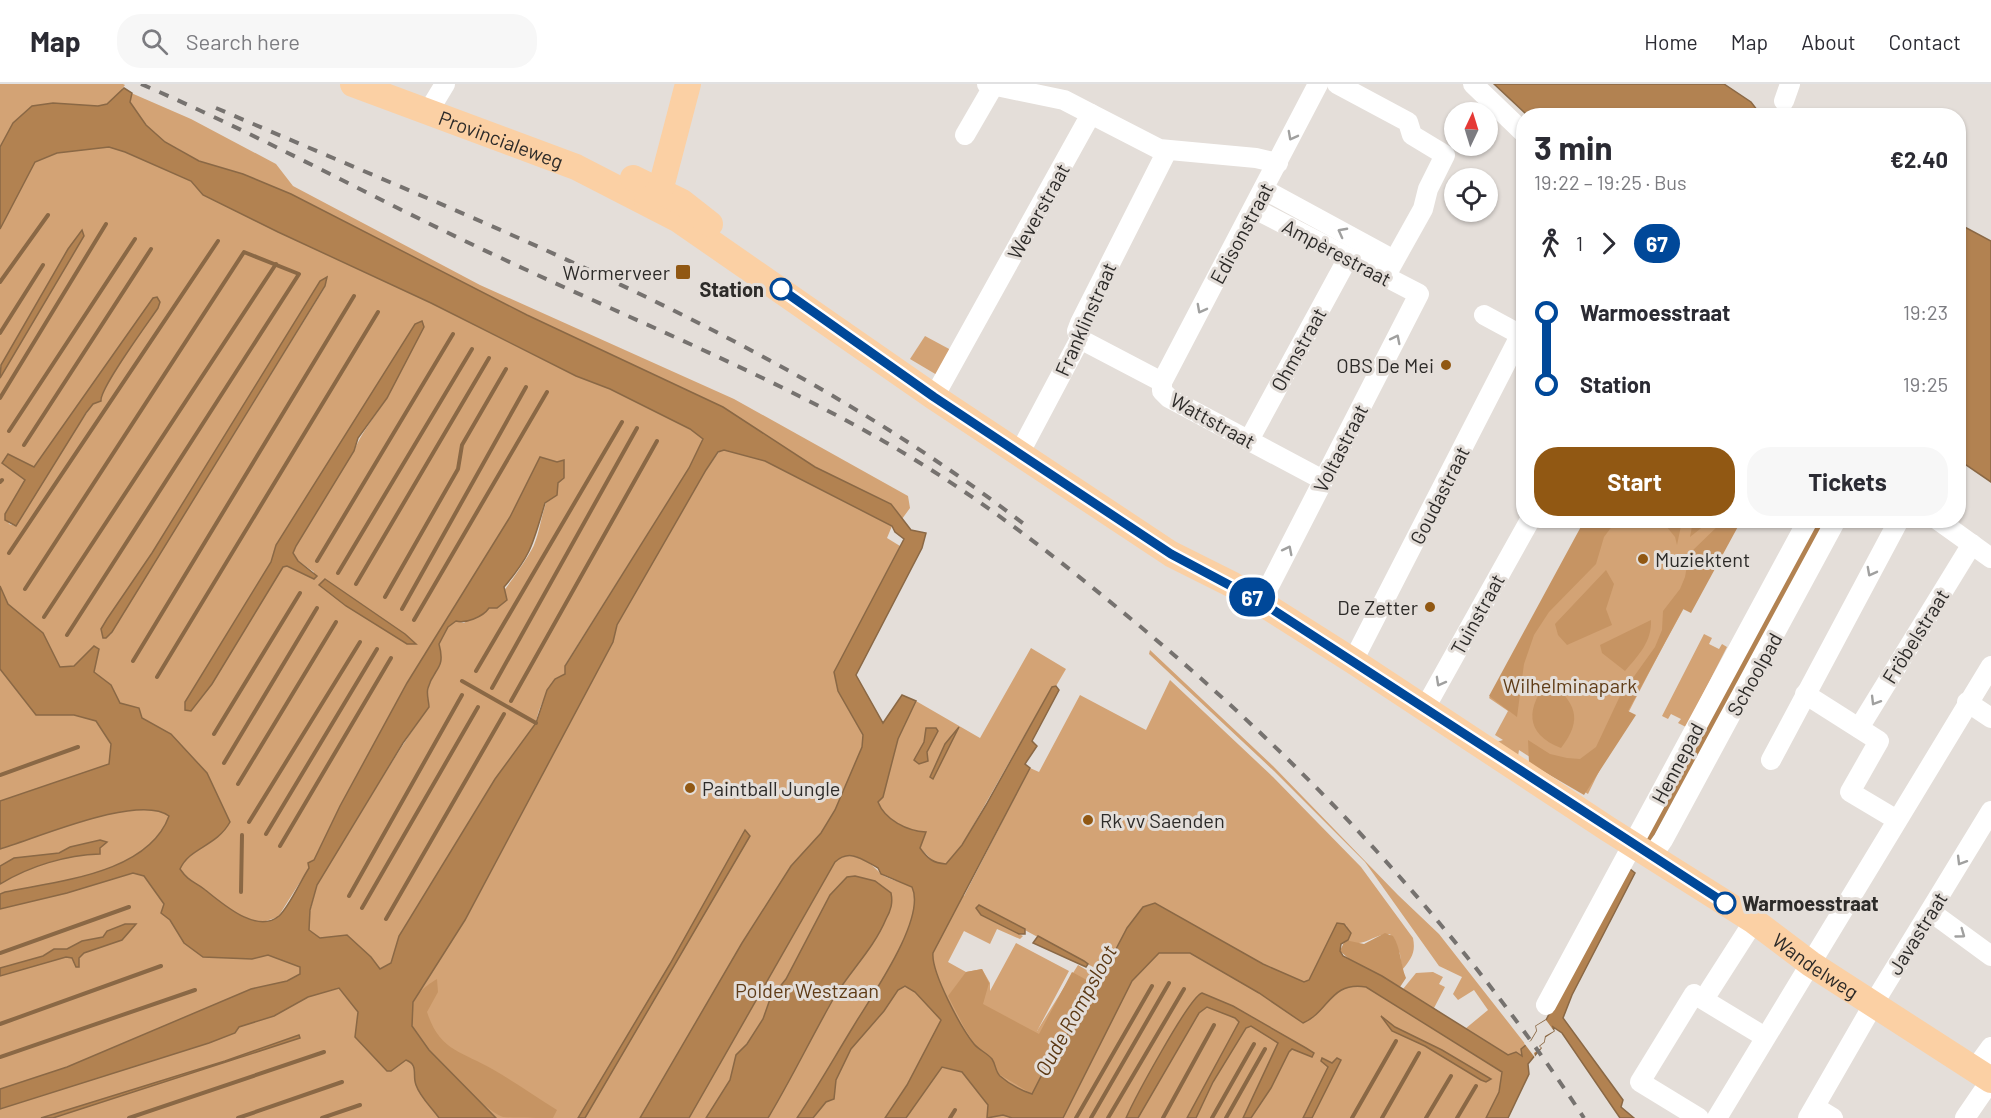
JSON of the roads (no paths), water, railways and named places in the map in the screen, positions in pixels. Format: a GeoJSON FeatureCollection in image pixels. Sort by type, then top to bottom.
{"type":"FeatureCollection","features":[{"type":"Feature","properties":{"kind":"main road","name":"Provincialeweg"},"geometry":{"type":"LineString","coordinates":[[353,84],[436,99]]}},
{"type":"Feature","properties":{"kind":"main road","name":"Provincialeweg"},"geometry":{"type":"LineString","coordinates":[[390,84],[436,99],[597,162],[650,192]]}},
{"type":"Feature","properties":{"kind":"main road"},"geometry":{"type":"LineString","coordinates":[[650,192],[675,84]]}},
{"type":"Feature","properties":{"kind":"main road"},"geometry":{"type":"LineString","coordinates":[[650,192],[688,84]]}},
{"type":"Feature","properties":{"kind":"main road","name":"Wandelweg"},"geometry":{"type":"LineString","coordinates":[[650,192],[682,202],[743,250],[768,280],[1019,454],[1171,554],[1261,602],[1353,661],[1754,921],[1811,964],[1986,1076]]}},
{"type":"Feature","properties":{"kind":"street","name":"Edisonstraat"},"geometry":{"type":"LineString","coordinates":[[1162,382],[1265,190],[1318,84]]}},
{"type":"Feature","properties":{"kind":"street"},"geometry":{"type":"LineString","coordinates":[[1337,84],[1408,122],[1412,135],[1445,155],[1428,189],[1423,209],[1390,269]]}},
{"type":"Feature","properties":{"kind":"street"},"geometry":{"type":"LineString","coordinates":[[1473,84],[1516,125]]}},
{"type":"Feature","properties":{"kind":"street"},"geometry":{"type":"LineString","coordinates":[[965,135],[990,85],[1064,100],[1150,146],[1167,151],[1256,158],[1278,163]]}},
{"type":"Feature","properties":{"kind":"street","name":"Weverstraat"},"geometry":{"type":"LineString","coordinates":[[934,397],[1090,114]]}},
{"type":"Feature","properties":{"kind":"street","name":"Franklinstraat"},"geometry":{"type":"LineString","coordinates":[[1019,454],[1080,339],[1077,331],[1080,322],[1167,151]]}},
{"type":"Feature","properties":{"kind":"street","name":"Ampèrestraat"},"geometry":{"type":"LineString","coordinates":[[1265,190],[1390,269],[1419,294]]}},
{"type":"Feature","properties":{"kind":"street","name":"Ampèrestraat"},"geometry":{"type":"LineString","coordinates":[[1255,209],[1348,258],[1390,269]]}},
{"type":"Feature","properties":{"kind":"street","name":"Ohmstraat"},"geometry":{"type":"LineString","coordinates":[[1249,440],[1348,258]]}},
{"type":"Feature","properties":{"kind":"street","name":"Voltastraat"},"geometry":{"type":"LineString","coordinates":[[1261,602],[1419,294]]}},
{"type":"Feature","properties":{"kind":"street"},"geometry":{"type":"LineString","coordinates":[[1484,315],[1516,334]]}},
{"type":"Feature","properties":{"kind":"street","name":"Wattstraat"},"geometry":{"type":"LineString","coordinates":[[1080,339],[1162,382],[1162,391],[1169,398],[1323,480]]}},
{"type":"Feature","properties":{"kind":"street","name":"Goudastraat"},"geometry":{"type":"LineString","coordinates":[[1353,661],[1516,349]]}},
{"type":"Feature","properties":{"kind":"street","name":"Tuinstraat"},"geometry":{"type":"LineString","coordinates":[[1425,708],[1526,528]]}},
{"type":"Feature","properties":{"kind":"street","name":"Hennepad"},"geometry":{"type":"LineString","coordinates":[[1546,1005],[1642,850],[1804,528]]}},
{"type":"Feature","properties":{"kind":"street","name":"Schoolpad"},"geometry":{"type":"LineString","coordinates":[[1642,850],[1663,840],[1832,528]]}},
{"type":"Feature","properties":{"kind":"street"},"geometry":{"type":"LineString","coordinates":[[1771,760],[1804,694],[1895,528]]}},
{"type":"Feature","properties":{"kind":"street"},"geometry":{"type":"LineString","coordinates":[[1949,528],[1991,558]]}},
{"type":"Feature","properties":{"kind":"street","name":"Fröbelstraat"},"geometry":{"type":"LineString","coordinates":[[1858,728],[1972,544]]}},
{"type":"Feature","properties":{"kind":"street"},"geometry":{"type":"LineString","coordinates":[[1717,1118],[1967,702],[1991,666]]}},
{"type":"Feature","properties":{"kind":"street"},"geometry":{"type":"LineString","coordinates":[[1804,694],[1879,741],[1850,792],[1897,820]]}},
{"type":"Feature","properties":{"kind":"street"},"geometry":{"type":"LineString","coordinates":[[1967,702],[1991,718]]}},
{"type":"Feature","properties":{"kind":"street","name":"Javastraat"},"geometry":{"type":"LineString","coordinates":[[1811,1113],[1874,1003],[1991,811]]}},
{"type":"Feature","properties":{"kind":"street"},"geometry":{"type":"LineString","coordinates":[[1931,912],[1991,956]]}},
{"type":"Feature","properties":{"kind":"street"},"geometry":{"type":"LineString","coordinates":[[1704,999],[1754,921]]}},
{"type":"Feature","properties":{"kind":"street"},"geometry":{"type":"LineString","coordinates":[[1699,1118],[1640,1082],[1695,994],[1765,1037]]}},
{"type":"Feature","properties":{"kind":"street"},"geometry":{"type":"LineString","coordinates":[[1965,1118],[1986,1076],[1991,1047]]}},
{"type":"Feature","properties":{"kind":"street"},"geometry":{"type":"LineString","coordinates":[[1811,1113],[1833,1118]]}},
{"type":"Feature","properties":{"kind":"waterway"},"geometry":{"type":"LineString","coordinates":[[0,282],[48,215]]}},
{"type":"Feature","properties":{"kind":"waterway"},"geometry":{"type":"LineString","coordinates":[[0,398],[106,224]]}},
{"type":"Feature","properties":{"kind":"waterway"},"geometry":{"type":"LineString","coordinates":[[9,431],[135,239]]}},
{"type":"Feature","properties":{"kind":"waterway"},"geometry":{"type":"LineString","coordinates":[[9,553],[218,241]]}},
{"type":"Feature","properties":{"kind":"waterway"},"geometry":{"type":"LineString","coordinates":[[24,445],[151,249]]}},
{"type":"Feature","properties":{"kind":"waterway"},"geometry":{"type":"LineString","coordinates":[[25,589],[244,252],[299,274],[67,635]]}},
{"type":"Feature","properties":{"kind":"waterway"},"geometry":{"type":"LineString","coordinates":[[44,617],[276,264]]}},
{"type":"Feature","properties":{"kind":"waterway"},"geometry":{"type":"LineString","coordinates":[[0,333],[43,265]]}},
{"type":"Feature","properties":{"kind":"waterway"},"geometry":{"type":"LineString","coordinates":[[133,661],[354,296]]}},
{"type":"Feature","properties":{"kind":"waterway"},"geometry":{"type":"LineString","coordinates":[[157,677],[378,312]]}},
{"type":"Feature","properties":{"kind":"waterway"},"geometry":{"type":"LineString","coordinates":[[317,561],[453,334]]}},
{"type":"Feature","properties":{"kind":"waterway"},"geometry":{"type":"LineString","coordinates":[[338,573],[472,349]]}},
{"type":"Feature","properties":{"kind":"waterway"},"geometry":{"type":"LineString","coordinates":[[356,584],[489,358]]}},
{"type":"Feature","properties":{"kind":"waterway"},"geometry":{"type":"LineString","coordinates":[[385,597],[458,469],[462,445],[506,369]]}},
{"type":"Feature","properties":{"kind":"waterway"},"geometry":{"type":"LineString","coordinates":[[402,609],[526,387]]}},
{"type":"Feature","properties":{"kind":"waterway"},"geometry":{"type":"LineString","coordinates":[[414,620],[547,392]]}},
{"type":"Feature","properties":{"kind":"waterway"},"geometry":{"type":"LineString","coordinates":[[476,671],[622,422]]}},
{"type":"Feature","properties":{"kind":"waterway"},"geometry":{"type":"LineString","coordinates":[[492,688],[637,428]]}},
{"type":"Feature","properties":{"kind":"waterway"},"geometry":{"type":"LineString","coordinates":[[511,701],[657,441]]}},
{"type":"Feature","properties":{"kind":"waterway"},"geometry":{"type":"LineString","coordinates":[[214,734],[300,593]]}},
{"type":"Feature","properties":{"kind":"waterway"},"geometry":{"type":"LineString","coordinates":[[224,763],[317,608]]}},
{"type":"Feature","properties":{"kind":"waterway"},"geometry":{"type":"LineString","coordinates":[[238,784],[336,622]]}},
{"type":"Feature","properties":{"kind":"waterway"},"geometry":{"type":"LineString","coordinates":[[249,822],[360,642]]}},
{"type":"Feature","properties":{"kind":"waterway"},"geometry":{"type":"LineString","coordinates":[[266,834],[377,649]]}},
{"type":"Feature","properties":{"kind":"waterway"},"geometry":{"type":"LineString","coordinates":[[280,846],[391,658]]}},
{"type":"Feature","properties":{"kind":"waterway"},"geometry":{"type":"LineString","coordinates":[[462,681],[536,723]]}},
{"type":"Feature","properties":{"kind":"waterway"},"geometry":{"type":"LineString","coordinates":[[349,896],[462,695]]}},
{"type":"Feature","properties":{"kind":"waterway"},"geometry":{"type":"LineString","coordinates":[[362,908],[478,707]]}},
{"type":"Feature","properties":{"kind":"waterway"},"geometry":{"type":"LineString","coordinates":[[386,919],[504,714]]}},
{"type":"Feature","properties":{"kind":"waterway"},"geometry":{"type":"LineString","coordinates":[[0,775],[78,747]]}},
{"type":"Feature","properties":{"kind":"waterway"},"geometry":{"type":"LineString","coordinates":[[241,892],[242,835]]}},
{"type":"Feature","properties":{"kind":"waterway"},"geometry":{"type":"LineString","coordinates":[[0,953],[129,907]]}},
{"type":"Feature","properties":{"kind":"waterway"},"geometry":{"type":"LineString","coordinates":[[0,1024],[161,966]]}},
{"type":"Feature","properties":{"kind":"waterway"},"geometry":{"type":"LineString","coordinates":[[1091,1118],[1169,983]]}},
{"type":"Feature","properties":{"kind":"waterway"},"geometry":{"type":"LineString","coordinates":[[1076,1118],[1152,986]]}},
{"type":"Feature","properties":{"kind":"waterway"},"geometry":{"type":"LineString","coordinates":[[1108,1118],[1184,989]]}},
{"type":"Feature","properties":{"kind":"waterway"},"geometry":{"type":"LineString","coordinates":[[0,1057],[195,990]]}},
{"type":"Feature","properties":{"kind":"waterway"},"geometry":{"type":"LineString","coordinates":[[1163,1118],[1214,1025]]}},
{"type":"Feature","properties":{"kind":"waterway"},"geometry":{"type":"LineString","coordinates":[[1352,1118],[1396,1041]]}},
{"type":"Feature","properties":{"kind":"waterway"},"geometry":{"type":"LineString","coordinates":[[1212,1118],[1254,1044]]}},
{"type":"Feature","properties":{"kind":"waterway"},"geometry":{"type":"LineString","coordinates":[[1226,1118],[1265,1049]]}},
{"type":"Feature","properties":{"kind":"waterway"},"geometry":{"type":"LineString","coordinates":[[129,1118],[324,1052]]}},
{"type":"Feature","properties":{"kind":"waterway"},"geometry":{"type":"LineString","coordinates":[[1382,1118],[1419,1053]]}},
{"type":"Feature","properties":{"kind":"waterway"},"geometry":{"type":"LineString","coordinates":[[1426,1118],[1451,1076]]}},
{"type":"Feature","properties":{"kind":"waterway"},"geometry":{"type":"LineString","coordinates":[[238,1118],[342,1082]]}},
{"type":"Feature","properties":{"kind":"waterway"},"geometry":{"type":"LineString","coordinates":[[1457,1118],[1476,1086]]}},
{"type":"Feature","properties":{"kind":"waterway"},"geometry":{"type":"LineString","coordinates":[[322,1118],[360,1105]]}},
{"type":"Feature","properties":{"kind":"waterway"},"geometry":{"type":"LineString","coordinates":[[950,1118],[955,1110]]}},
{"type":"Feature","properties":{"kind":"railway"},"geometry":{"type":"LineString","coordinates":[[141,84],[187,104],[456,237],[791,392],[885,442],[945,479],[1003,519],[1087,583],[1182,662],[1247,720],[1309,781],[1427,908],[1482,975],[1584,1118]]}},
{"type":"Feature","properties":{"kind":"railway"},"geometry":{"type":"LineString","coordinates":[[216,108],[532,244],[636,292],[738,344],[838,399],[935,460],[1029,528]]}},
{"type":"Feature","properties":{"kind":"place","name":"Wormerveer"},"geometry":{"type":"Point","coordinates":[683,272]}},
{"type":"Feature","properties":{"kind":"place","name":"Station"},"geometry":{"type":"Point","coordinates":[781,289]}},
{"type":"Feature","properties":{"kind":"place","name":"OBS De Mei"},"geometry":{"type":"Point","coordinates":[1446,365]}},
{"type":"Feature","properties":{"kind":"place","name":"Muziektent"},"geometry":{"type":"Point","coordinates":[1643,559]}},
{"type":"Feature","properties":{"kind":"place","name":"De Zetter"},"geometry":{"type":"Point","coordinates":[1430,607]}},
{"type":"Feature","properties":{"kind":"place","name":"Paintball Jungle"},"geometry":{"type":"Point","coordinates":[690,788]}},
{"type":"Feature","properties":{"kind":"place","name":"Rk vv Saenden"},"geometry":{"type":"Point","coordinates":[1088,820]}},
{"type":"Feature","properties":{"kind":"place","name":"Warmoesstraat"},"geometry":{"type":"Point","coordinates":[1725,903]}},
{"type":"Feature","properties":{"kind":"park label","name":"Wilhelminapark"},"geometry":{"type":"Point","coordinates":[1570,685]}},
{"type":"Feature","properties":{"kind":"park label","name":"Polder Westzaan"},"geometry":{"type":"Point","coordinates":[807,990]}},
{"type":"Feature","properties":{"kind":"water label","name":"Oude Rompsloot"},"geometry":{"type":"Point","coordinates":[1075,1010]}}]}
